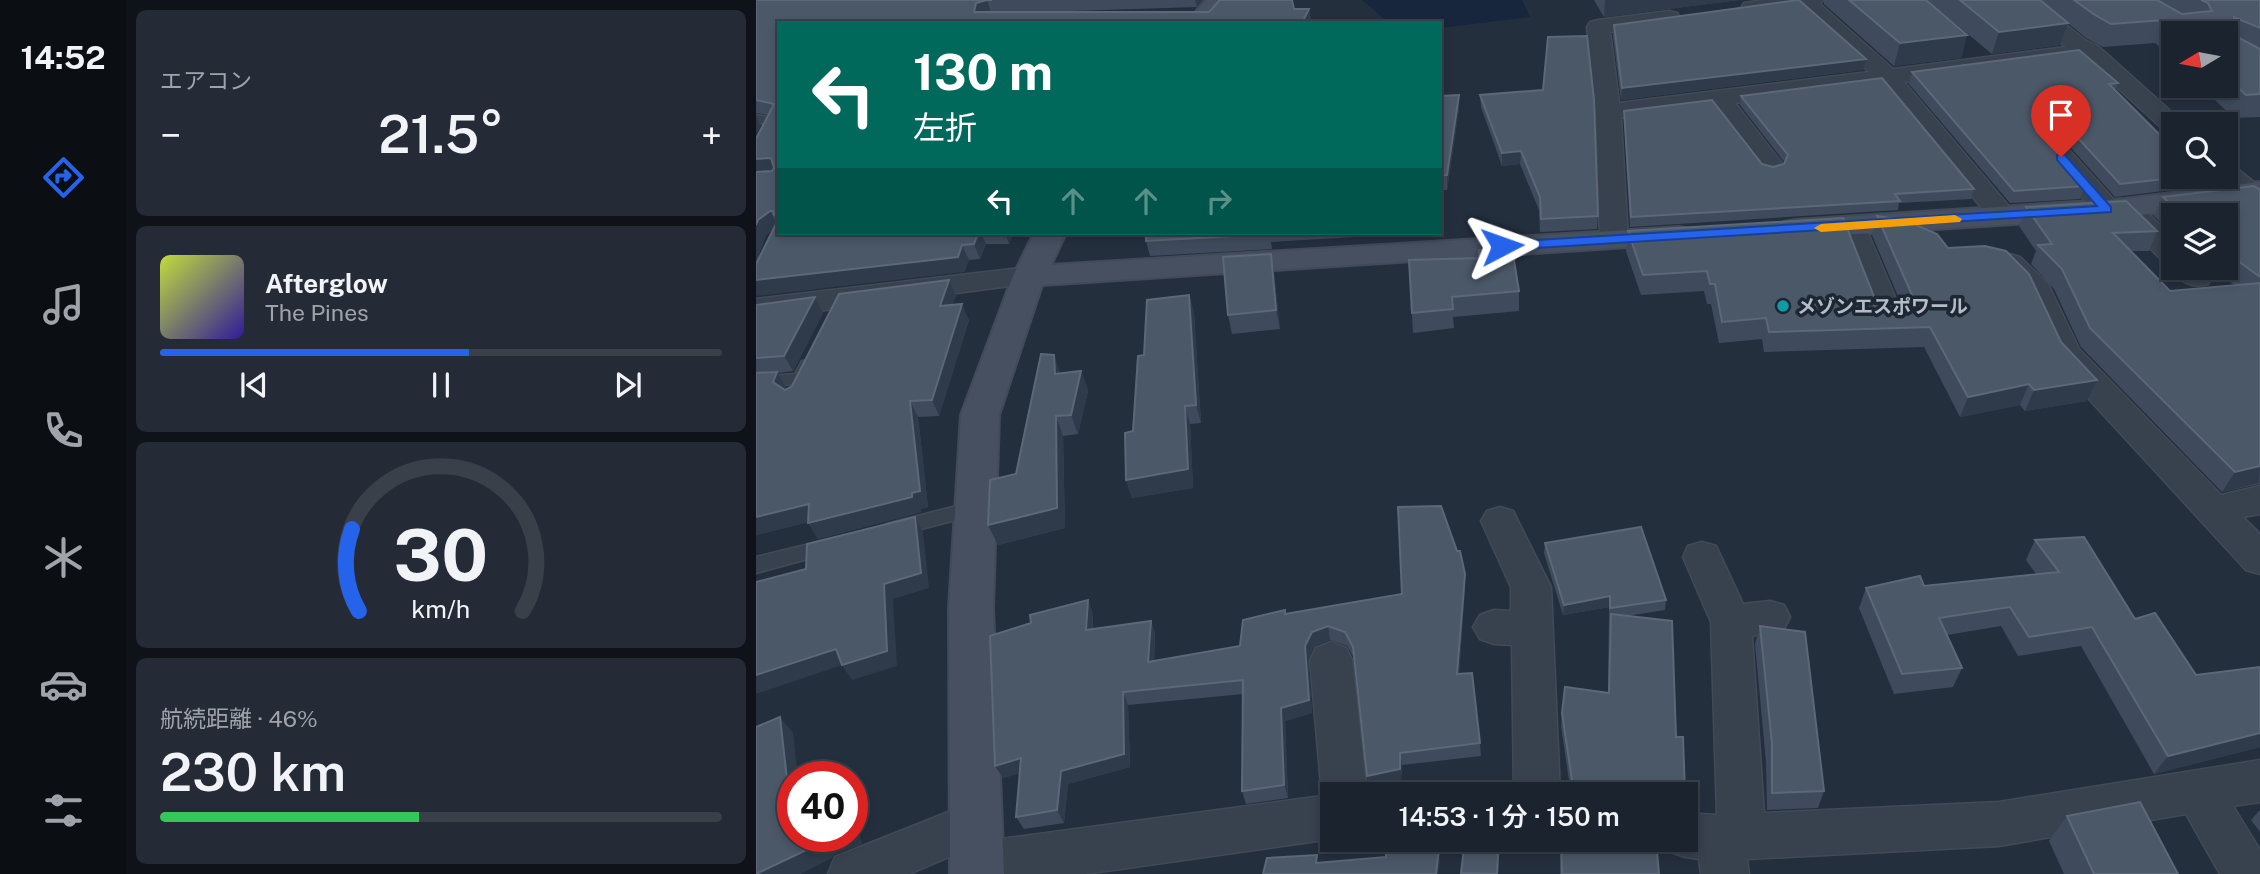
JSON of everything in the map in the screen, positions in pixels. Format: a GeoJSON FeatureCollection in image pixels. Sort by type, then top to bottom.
{"type":"FeatureCollection","features":[{"type":"Feature","properties":{"kind":"street"},"geometry":{"type":"LineString","coordinates":[[1735,10],[1806,0],[1886,75],[2003,216]]}},
{"type":"Feature","properties":{"kind":"street"},"geometry":{"type":"LineString","coordinates":[[2021,0],[2077,45],[2090,51],[2161,114]]}},
{"type":"Feature","properties":{"kind":"street"},"geometry":{"type":"LineString","coordinates":[[1614,239],[1608,112],[1594,18],[1694,15]]}},
{"type":"Feature","properties":{"kind":"street"},"geometry":{"type":"LineString","coordinates":[[1964,45],[1985,62]]}},
{"type":"Feature","properties":{"kind":"street"},"geometry":{"type":"LineString","coordinates":[[1608,112],[1985,62],[2090,51]]}},
{"type":"Feature","properties":{"kind":"street"},"geometry":{"type":"LineString","coordinates":[[1717,97],[1771,166]]}},
{"type":"Feature","properties":{"kind":"street"},"geometry":{"type":"LineString","coordinates":[[2061,157],[2115,209],[2161,246]]}},
{"type":"Feature","properties":{"kind":"street"},"geometry":{"type":"LineString","coordinates":[[1759,231],[2115,209],[2249,189]]}},
{"type":"Feature","properties":{"kind":"street"},"geometry":{"type":"LineString","coordinates":[[1865,225],[1910,231],[1965,252],[2010,263],[2037,290],[2065,354],[2260,559]]}},
{"type":"Feature","properties":{"kind":"street"},"geometry":{"type":"LineString","coordinates":[[1865,225],[1888,318]]}},
{"type":"Feature","properties":{"kind":"street"},"geometry":{"type":"LineString","coordinates":[[756,309],[835,311],[1029,276],[1706,234]]}},
{"type":"Feature","properties":{"kind":"street"},"geometry":{"type":"LineString","coordinates":[[977,854],[971,608],[980,415],[1029,276],[1049,235]]}},
{"type":"Feature","properties":{"kind":"street"},"geometry":{"type":"LineString","coordinates":[[2216,510],[2260,500]]}},
{"type":"Feature","properties":{"kind":"street"},"geometry":{"type":"LineString","coordinates":[[1500,521],[1531,587],[1513,628],[1536,782]]}},
{"type":"Feature","properties":{"kind":"street"},"geometry":{"type":"LineString","coordinates":[[1702,557],[1751,620],[1718,846],[1999,824],[2260,781]]}},
{"type":"Feature","properties":{"kind":"street"},"geometry":{"type":"LineString","coordinates":[[1331,660],[1343,782]]}},
{"type":"Feature","properties":{"kind":"street"},"geometry":{"type":"LineString","coordinates":[[2199,793],[2247,874]]}},
{"type":"Feature","properties":{"kind":"street"},"geometry":{"type":"LineString","coordinates":[[852,874],[977,854],[1320,818]]}},
{"type":"Feature","properties":{"kind":"lane"},"geometry":{"type":"LineString","coordinates":[[756,120],[776,117]]}},
{"type":"Feature","properties":{"kind":"lane"},"geometry":{"type":"LineString","coordinates":[[756,151],[776,117]]}},
{"type":"Feature","properties":{"kind":"lane"},"geometry":{"type":"LineString","coordinates":[[793,397],[818,345]]}},
{"type":"Feature","properties":{"kind":"lane"},"geometry":{"type":"LineString","coordinates":[[756,382],[802,379]]}},
{"type":"Feature","properties":{"kind":"lane"},"geometry":{"type":"LineString","coordinates":[[872,535],[976,508]]}},
{"type":"Feature","properties":{"kind":"lane"},"geometry":{"type":"LineString","coordinates":[[756,565],[846,541]]}},
{"type":"Feature","properties":{"kind":"water"},"geometry":{"type":"Polygon","coordinates":[[[1362,0],[1522,0],[1530,17],[1442,28],[1442,21],[1387,21],[1362,0]]]}},
{"type":"Feature","properties":{"kind":"building"},"geometry":{"type":"Polygon","coordinates":[[[756,0],[987,0],[976,3],[974,12],[1209,12],[1220,0],[1292,0],[1294,9],[1309,9],[1303,21],[777,21],[777,216],[770,211],[758,220],[756,225],[756,172],[772,171],[774,168],[771,158],[756,159],[756,139],[774,104],[756,100],[756,0]]]}},
{"type":"Feature","properties":{"kind":"building"},"geometry":{"type":"Polygon","coordinates":[[[1799,0],[1866,59],[1622,88],[1614,25],[1799,0]]]}},
{"type":"Feature","properties":{"kind":"building"},"geometry":{"type":"Polygon","coordinates":[[[1849,0],[1926,0],[1967,35],[1900,43],[1849,0]]]}},
{"type":"Feature","properties":{"kind":"building"},"geometry":{"type":"Polygon","coordinates":[[[1960,0],[2040,0],[2068,23],[1999,32],[1960,0]]]}},
{"type":"Feature","properties":{"kind":"building"},"geometry":{"type":"Polygon","coordinates":[[[2074,0],[2157,0],[2182,14],[2212,11],[2208,3],[2201,0],[2260,0],[2260,28],[2234,17],[2234,21],[2164,20],[2111,24],[2074,0]]]}},
{"type":"Feature","properties":{"kind":"building"},"geometry":{"type":"Polygon","coordinates":[[[1587,36],[1594,100],[1598,216],[1541,219],[1540,197],[1521,151],[1502,153],[1480,95],[1543,90],[1548,37],[1587,36]]]}},
{"type":"Feature","properties":{"kind":"building"},"geometry":{"type":"Polygon","coordinates":[[[2238,38],[2260,49],[2260,94],[2246,95],[2238,88],[2238,38]]]}},
{"type":"Feature","properties":{"kind":"building"},"geometry":{"type":"Polygon","coordinates":[[[2079,50],[2118,83],[2109,84],[2161,136],[2161,179],[2120,184],[2077,137],[2065,134],[2054,137],[2050,145],[2085,186],[2014,191],[1912,72],[2079,50]]]}},
{"type":"Feature","properties":{"kind":"building"},"geometry":{"type":"Polygon","coordinates":[[[1882,78],[1974,189],[1895,194],[1900,201],[1631,217],[1624,111],[1712,100],[1762,164],[1773,167],[1784,164],[1788,155],[1741,96],[1882,78]]]}},
{"type":"Feature","properties":{"kind":"building"},"geometry":{"type":"Polygon","coordinates":[[[1459,95],[1447,175],[1442,175],[1442,96],[1459,95]]]}},
{"type":"Feature","properties":{"kind":"building"},"geometry":{"type":"Polygon","coordinates":[[[2254,186],[2260,190],[2260,277],[2238,261],[2238,203],[2169,203],[2163,197],[2254,186]]]}},
{"type":"Feature","properties":{"kind":"building"},"geometry":{"type":"Polygon","coordinates":[[[2126,201],[2157,231],[2113,233],[2170,291],[2260,283],[2260,466],[2235,472],[2090,328],[2062,269],[2038,245],[2052,244],[2026,207],[2126,201]]]}},
{"type":"Feature","properties":{"kind":"building"},"geometry":{"type":"Polygon","coordinates":[[[1877,216],[1907,221],[1937,234],[1948,248],[1985,246],[2006,251],[2029,274],[2061,342],[2097,380],[2034,390],[2029,384],[1968,397],[1930,327],[1769,332],[1766,318],[1722,322],[1715,284],[1710,284],[1707,271],[1643,275],[1628,231],[1843,218],[1875,299],[1882,307],[1895,310],[1907,306],[1913,297],[1877,216]]]}},
{"type":"Feature","properties":{"kind":"building"},"geometry":{"type":"Polygon","coordinates":[[[777,222],[777,235],[977,235],[974,244],[962,245],[958,257],[756,280],[756,264],[777,222]]]}},
{"type":"Feature","properties":{"kind":"building"},"geometry":{"type":"Polygon","coordinates":[[[1146,235],[1251,235],[1146,241],[1146,235]]]}},
{"type":"Feature","properties":{"kind":"building"},"geometry":{"type":"Polygon","coordinates":[[[1512,248],[1519,291],[1452,297],[1453,309],[1412,313],[1409,260],[1479,258],[1479,250],[1512,248]]]}},
{"type":"Feature","properties":{"kind":"building"},"geometry":{"type":"Polygon","coordinates":[[[1271,254],[1276,310],[1228,315],[1223,257],[1271,254]]]}},
{"type":"Feature","properties":{"kind":"building"},"geometry":{"type":"Polygon","coordinates":[[[949,280],[940,306],[962,304],[932,400],[910,401],[920,491],[912,493],[912,497],[808,523],[809,504],[756,517],[756,373],[777,372],[773,382],[785,390],[792,386],[839,294],[949,280]]]}},
{"type":"Feature","properties":{"kind":"building"},"geometry":{"type":"Polygon","coordinates":[[[1189,295],[1196,405],[1185,406],[1188,469],[1126,480],[1125,433],[1133,431],[1138,356],[1144,355],[1147,300],[1189,295]]]}},
{"type":"Feature","properties":{"kind":"building"},"geometry":{"type":"Polygon","coordinates":[[[815,297],[784,356],[756,358],[756,305],[815,297]]]}},
{"type":"Feature","properties":{"kind":"building"},"geometry":{"type":"Polygon","coordinates":[[[1041,354],[1054,355],[1055,374],[1081,371],[1071,415],[1056,416],[1057,508],[988,525],[990,480],[1016,474],[1041,354]]]}},
{"type":"Feature","properties":{"kind":"building"},"geometry":{"type":"Polygon","coordinates":[[[1441,506],[1457,551],[1460,551],[1465,574],[1457,674],[1472,673],[1480,743],[1400,753],[1400,769],[1367,776],[1353,647],[1345,632],[1328,626],[1312,632],[1305,646],[1309,700],[1281,708],[1284,785],[1242,791],[1243,680],[1123,692],[1124,754],[1061,771],[1057,810],[1016,817],[1021,758],[995,766],[990,636],[1031,623],[1030,615],[1088,600],[1086,630],[1151,621],[1148,662],[1240,646],[1243,620],[1285,610],[1285,614],[1402,594],[1398,507],[1441,506]]]}},
{"type":"Feature","properties":{"kind":"building"},"geometry":{"type":"Polygon","coordinates":[[[915,517],[921,573],[884,584],[887,651],[842,665],[836,649],[756,675],[756,582],[806,569],[807,544],[915,517]]]}},
{"type":"Feature","properties":{"kind":"building"},"geometry":{"type":"Polygon","coordinates":[[[1641,527],[1666,600],[1610,608],[1610,596],[1564,605],[1545,543],[1641,527]]]}},
{"type":"Feature","properties":{"kind":"building"},"geometry":{"type":"Polygon","coordinates":[[[2084,537],[2135,619],[2155,613],[2196,675],[2260,667],[2260,733],[2168,756],[2092,627],[2029,637],[2010,607],[1939,618],[1962,668],[1902,674],[1866,588],[1920,576],[1924,586],[2059,572],[2035,540],[2084,537]]]}},
{"type":"Feature","properties":{"kind":"building"},"geometry":{"type":"Polygon","coordinates":[[[1611,614],[1672,621],[1676,737],[1683,737],[1685,782],[1572,782],[1562,713],[1565,687],[1609,693],[1611,614]]]}},
{"type":"Feature","properties":{"kind":"building"},"geometry":{"type":"Polygon","coordinates":[[[1760,626],[1805,632],[1824,791],[1772,793],[1772,744],[1760,626]]]}},
{"type":"Feature","properties":{"kind":"building"},"geometry":{"type":"Polygon","coordinates":[[[780,717],[785,761],[777,761],[777,852],[802,852],[756,874],[756,727],[780,717]]]}},
{"type":"Feature","properties":{"kind":"building"},"geometry":{"type":"Polygon","coordinates":[[[2140,802],[2178,874],[2094,874],[2067,816],[2140,802]]]}},
{"type":"Feature","properties":{"kind":"building"},"geometry":{"type":"Polygon","coordinates":[[[1386,852],[1439,852],[1436,874],[1263,874],[1267,858],[1317,855],[1316,863],[1386,857],[1386,852]]]}},
{"type":"Feature","properties":{"kind":"building"},"geometry":{"type":"Polygon","coordinates":[[[1464,852],[1498,852],[1497,874],[1461,873],[1464,852]]]}},
{"type":"Feature","properties":{"kind":"building"},"geometry":{"type":"Polygon","coordinates":[[[1561,852],[1657,852],[1659,874],[1562,874],[1561,852]]]}},
{"type":"Feature","properties":{"kind":"slow traffic"},"geometry":{"type":"LineString","coordinates":[[1821,228],[1955,219]]}},
{"type":"Feature","properties":{"kind":"place","name":"メゾンエスポワール"},"geometry":{"type":"Point","coordinates":[1783,306]}},
{"type":"Feature","properties":{"kind":"route"},"geometry":{"type":"LineString","coordinates":[[1502,246],[2107,209],[2061,157]]}}]}
